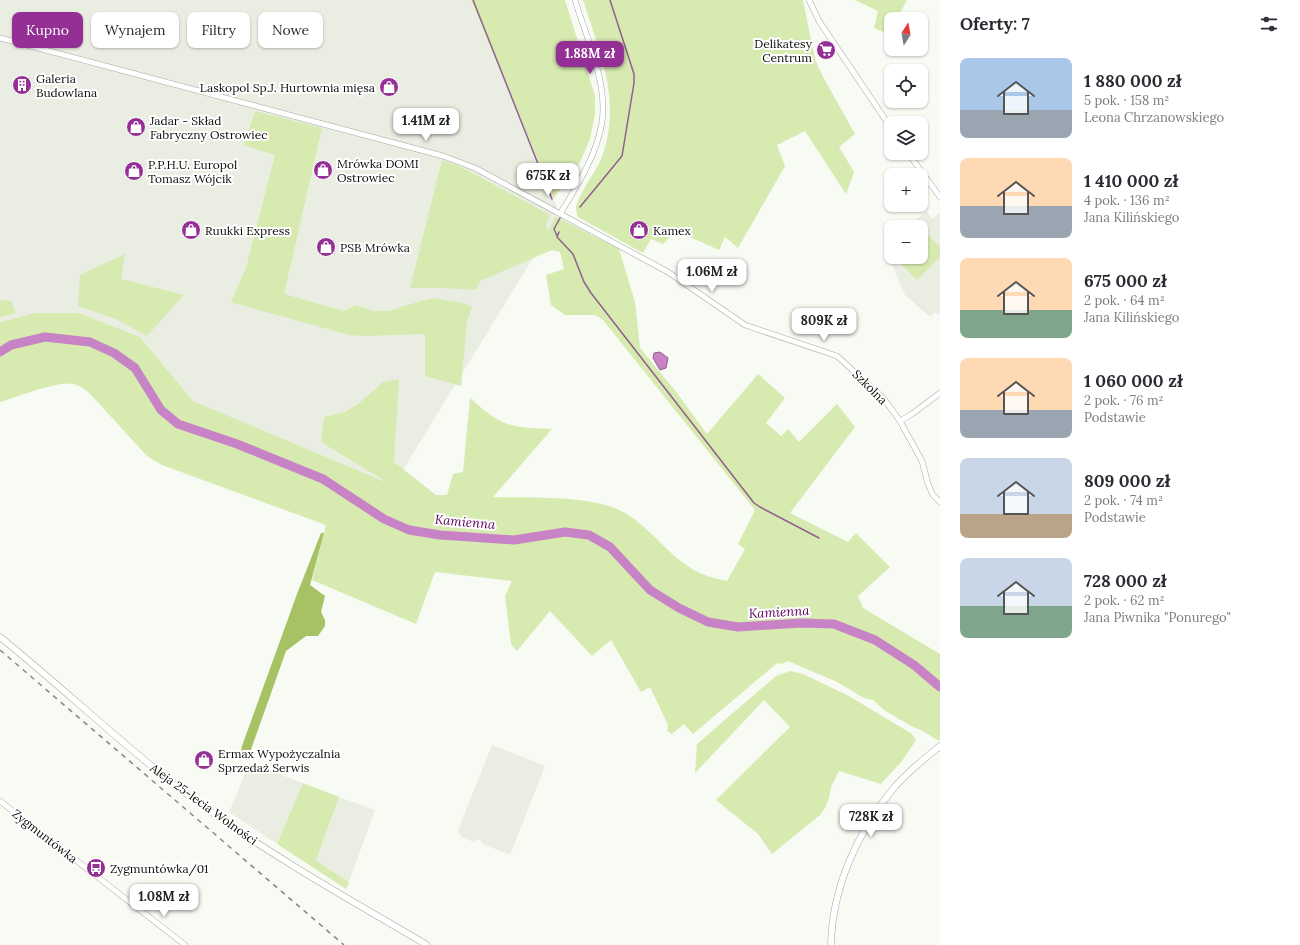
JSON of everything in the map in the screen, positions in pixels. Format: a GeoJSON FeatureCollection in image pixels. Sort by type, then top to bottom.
{"type":"FeatureCollection","features":[{"type":"Feature","properties":{"kind":"main road","name":"Aleja 25-lecia Wolności"},"geometry":{"type":"LineString","coordinates":[[0,637],[151,766],[218,817],[276,856],[427,945]]}},
{"type":"Feature","properties":{"kind":"main road"},"geometry":{"type":"LineString","coordinates":[[831,945],[840,888],[849,862],[865,830],[894,788],[939,746]]}},
{"type":"Feature","properties":{"kind":"street"},"geometry":{"type":"LineString","coordinates":[[0,38],[443,156],[475,168],[560,214],[593,153],[602,121],[602,96],[599,76],[575,0]]}},
{"type":"Feature","properties":{"kind":"street"},"geometry":{"type":"LineString","coordinates":[[809,0],[819,21],[884,118]]}},
{"type":"Feature","properties":{"kind":"street"},"geometry":{"type":"LineString","coordinates":[[913,160],[940,197]]}},
{"type":"Feature","properties":{"kind":"street","name":"Szkolna"},"geometry":{"type":"LineString","coordinates":[[560,214],[668,272],[745,324],[837,356],[884,399],[900,420],[922,461],[928,484],[940,502]]}},
{"type":"Feature","properties":{"kind":"street"},"geometry":{"type":"LineString","coordinates":[[900,420],[912,414],[940,393]]}},
{"type":"Feature","properties":{"kind":"street","name":"Zygmuntówka"},"geometry":{"type":"LineString","coordinates":[[0,801],[185,945]]}},
{"type":"Feature","properties":{"kind":"shaded area"},"geometry":{"type":"Polygon","coordinates":[[[0,0],[476,0],[557,207],[549,232],[393,486],[193,401],[140,337],[79,313],[35,313],[0,322],[0,0]]]}},
{"type":"Feature","properties":{"kind":"shaded area"},"geometry":{"type":"Polygon","coordinates":[[[926,212],[928,212],[932,219],[940,213],[940,313],[938,315],[935,312],[929,316],[905,295],[892,264],[928,264],[928,220],[915,220],[926,212]]]}},
{"type":"Feature","properties":{"kind":"shaded area"},"geometry":{"type":"Polygon","coordinates":[[[660,352],[668,358],[666,368],[660,370],[653,358],[654,353],[660,352]]]}},
{"type":"Feature","properties":{"kind":"shaded area"},"geometry":{"type":"Polygon","coordinates":[[[492,745],[545,766],[510,855],[483,844],[481,841],[476,839],[474,842],[461,837],[458,830],[492,745]]]}},
{"type":"Feature","properties":{"kind":"shaded area"},"geometry":{"type":"Polygon","coordinates":[[[255,765],[303,783],[277,844],[229,812],[247,769],[255,765]]]}},
{"type":"Feature","properties":{"kind":"shaded area"},"geometry":{"type":"Polygon","coordinates":[[[339,797],[375,810],[349,882],[316,862],[339,797]]]}},
{"type":"Feature","properties":{"kind":"green space"},"geometry":{"type":"Polygon","coordinates":[[[471,0],[565,0],[595,96],[595,115],[590,139],[580,162],[554,198],[471,0]]]}},
{"type":"Feature","properties":{"kind":"green space"},"geometry":{"type":"Polygon","coordinates":[[[583,0],[803,0],[815,59],[822,75],[855,134],[839,147],[854,172],[846,194],[805,131],[777,145],[785,166],[738,248],[725,237],[719,250],[676,231],[663,244],[651,239],[643,253],[578,217],[576,209],[577,204],[602,157],[608,136],[610,116],[609,96],[602,58],[583,0]]]}},
{"type":"Feature","properties":{"kind":"green space"},"geometry":{"type":"Polygon","coordinates":[[[855,0],[907,0],[901,12],[884,12],[884,32],[874,28],[878,11],[855,0]]]}},
{"type":"Feature","properties":{"kind":"green space"},"geometry":{"type":"Polygon","coordinates":[[[255,111],[322,128],[284,294],[344,311],[356,305],[372,311],[390,311],[433,298],[463,303],[472,307],[467,322],[461,386],[425,376],[425,334],[349,335],[231,302],[246,268],[275,155],[244,145],[255,111]]]}},
{"type":"Feature","properties":{"kind":"green space"},"geometry":{"type":"Polygon","coordinates":[[[442,160],[461,167],[550,215],[546,224],[548,232],[555,216],[619,249],[635,302],[640,348],[677,393],[707,434],[758,374],[785,398],[766,423],[781,436],[788,429],[799,442],[837,404],[855,427],[790,513],[848,542],[856,533],[890,567],[858,596],[863,608],[940,654],[940,740],[937,740],[884,710],[873,700],[864,698],[837,682],[788,661],[782,664],[777,663],[693,734],[684,724],[672,734],[667,731],[668,725],[650,687],[641,692],[611,640],[592,656],[550,611],[517,651],[511,644],[505,596],[512,581],[435,572],[416,624],[312,580],[326,525],[162,465],[147,456],[92,396],[79,386],[67,383],[59,384],[0,402],[0,322],[35,313],[79,313],[140,337],[193,401],[390,484],[321,442],[324,417],[345,412],[358,404],[383,382],[399,379],[394,462],[436,495],[447,495],[453,474],[463,472],[470,398],[490,415],[507,424],[526,428],[552,429],[493,497],[564,499],[601,504],[617,509],[630,516],[648,530],[672,554],[690,568],[706,576],[727,581],[745,549],[738,544],[755,510],[603,320],[595,315],[565,315],[551,305],[546,275],[564,269],[560,252],[552,250],[480,281],[476,290],[410,288],[442,160]]]}},
{"type":"Feature","properties":{"kind":"green space"},"geometry":{"type":"Polygon","coordinates":[[[928,235],[940,247],[940,257],[917,280],[901,264],[928,264],[928,235]]]}},
{"type":"Feature","properties":{"kind":"green space"},"geometry":{"type":"Polygon","coordinates":[[[125,254],[121,279],[184,295],[147,336],[118,320],[78,306],[80,275],[125,254]]]}},
{"type":"Feature","properties":{"kind":"green space"},"geometry":{"type":"Polygon","coordinates":[[[0,300],[11,301],[16,313],[0,317],[0,300]]]}},
{"type":"Feature","properties":{"kind":"green space"},"geometry":{"type":"Polygon","coordinates":[[[321,533],[324,533],[310,585],[325,596],[321,612],[325,620],[325,626],[318,636],[306,636],[286,651],[249,755],[244,758],[241,752],[242,746],[297,594],[321,533]]]}},
{"type":"Feature","properties":{"kind":"green space"},"geometry":{"type":"Polygon","coordinates":[[[790,671],[803,674],[847,695],[912,734],[916,740],[902,761],[881,784],[839,771],[831,787],[825,808],[820,815],[772,854],[758,834],[716,800],[790,727],[764,700],[695,773],[697,744],[776,676],[790,671]]]}},
{"type":"Feature","properties":{"kind":"green space"},"geometry":{"type":"Polygon","coordinates":[[[303,783],[339,797],[316,861],[349,882],[346,889],[277,844],[303,783]]]}},
{"type":"Feature","properties":{"kind":"waterway"},"geometry":{"type":"LineString","coordinates":[[473,0],[552,199]]}},
{"type":"Feature","properties":{"kind":"waterway"},"geometry":{"type":"LineString","coordinates":[[580,207],[622,156],[634,83],[634,74],[610,0]]}},
{"type":"Feature","properties":{"kind":"waterway"},"geometry":{"type":"LineString","coordinates":[[557,236],[554,229],[560,218]]}},
{"type":"Feature","properties":{"kind":"waterway"},"geometry":{"type":"LineString","coordinates":[[559,232],[557,237],[573,254],[584,282],[591,293],[754,503],[819,538]]}},
{"type":"Feature","properties":{"kind":"waterway","name":"Kamienna"},"geometry":{"type":"LineString","coordinates":[[0,352],[11,345],[45,337],[90,342],[114,353],[135,368],[161,410],[178,424],[237,444],[323,479],[384,519],[409,530],[440,535],[514,540],[565,532],[589,535],[610,547],[650,590],[679,608],[708,622],[738,627],[801,623],[834,624],[875,640],[914,665],[940,687]]}},
{"type":"Feature","properties":{"kind":"railway"},"geometry":{"type":"LineString","coordinates":[[0,650],[344,945]]}},
{"type":"Feature","properties":{"kind":"place","name":"Delikatesy Centrum"},"geometry":{"type":"Point","coordinates":[826,50]}},
{"type":"Feature","properties":{"kind":"place","name":"Galeria Budowlana"},"geometry":{"type":"Point","coordinates":[22,85]}},
{"type":"Feature","properties":{"kind":"place","name":"Laskopol Sp.J. Hurtownia mięsa"},"geometry":{"type":"Point","coordinates":[389,87]}},
{"type":"Feature","properties":{"kind":"place","name":"Jadar - Skład Fabryczny Ostrowiec"},"geometry":{"type":"Point","coordinates":[136,127]}},
{"type":"Feature","properties":{"kind":"place","name":"Mrówka DOMI Ostrowiec"},"geometry":{"type":"Point","coordinates":[323,170]}},
{"type":"Feature","properties":{"kind":"place","name":"P.P.H.U. Europol Tomasz Wójcik"},"geometry":{"type":"Point","coordinates":[134,171]}},
{"type":"Feature","properties":{"kind":"place","name":"Ruukki Express"},"geometry":{"type":"Point","coordinates":[191,230]}},
{"type":"Feature","properties":{"kind":"place","name":"Kamex"},"geometry":{"type":"Point","coordinates":[639,230]}},
{"type":"Feature","properties":{"kind":"place","name":"PSB Mrówka"},"geometry":{"type":"Point","coordinates":[326,247]}},
{"type":"Feature","properties":{"kind":"place","name":"Ermax Wypożyczalnia Sprzedaż Serwis"},"geometry":{"type":"Point","coordinates":[204,760]}},
{"type":"Feature","properties":{"kind":"place","name":"Zygmuntówka/01"},"geometry":{"type":"Point","coordinates":[96,868]}}]}
